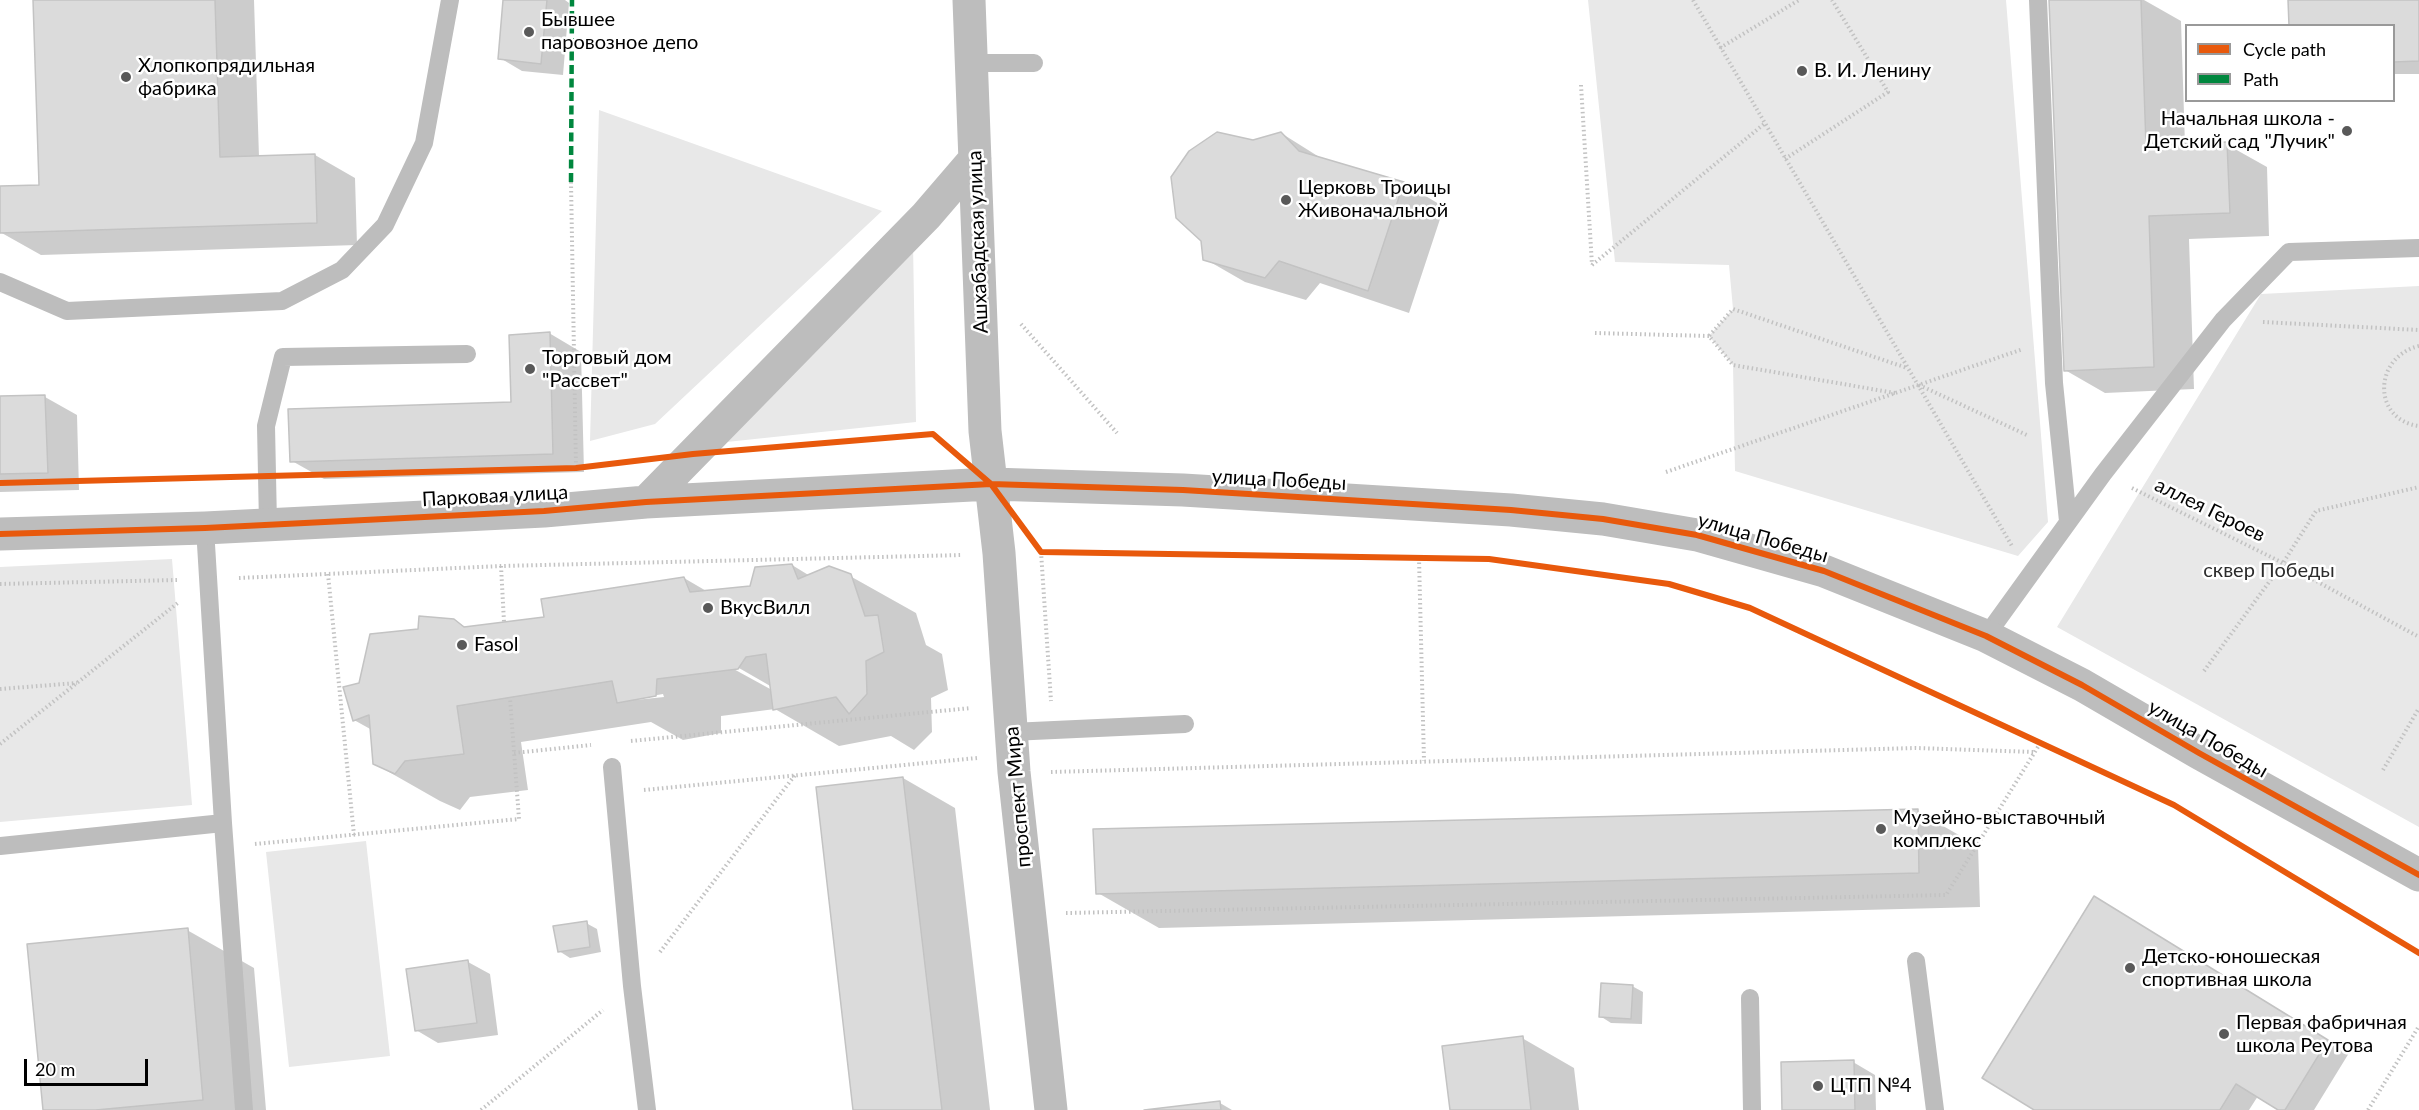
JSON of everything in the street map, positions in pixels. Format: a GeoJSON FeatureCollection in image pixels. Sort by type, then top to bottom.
{"type":"FeatureCollection","features":[{"type":"Feature","properties":{"kind":"street","name":"Ашхабадская улица"},"geometry":{"type":"LineString","coordinates":[[969,0],[985,430],[991,484]]}},
{"type":"Feature","properties":{"kind":"street"},"geometry":{"type":"LineString","coordinates":[[646,502],[926,216],[975,159]]}},
{"type":"Feature","properties":{"kind":"street","name":"Парковая улица"},"geometry":{"type":"LineString","coordinates":[[0,534],[205,528],[544,511],[646,502],[991,484]]}},
{"type":"Feature","properties":{"kind":"street","name":"улица Победы"},"geometry":{"type":"LineString","coordinates":[[991,484],[1194,491],[1511,510],[1603,519],[1697,535],[1824,571],[1986,636],[2082,685],[2419,875]]}},
{"type":"Feature","properties":{"kind":"street","name":"проспект Мира"},"geometry":{"type":"LineString","coordinates":[[991,484],[999,553],[1014,772],[1051,1110]]}},
{"type":"Feature","properties":{"kind":"lane"},"geometry":{"type":"LineString","coordinates":[[0,282],[67,312],[282,302],[342,270],[385,225],[424,143],[450,0]]}},
{"type":"Feature","properties":{"kind":"lane"},"geometry":{"type":"LineString","coordinates":[[2038,0],[2054,383],[2068,520]]}},
{"type":"Feature","properties":{"kind":"lane"},"geometry":{"type":"LineString","coordinates":[[971,63],[1034,63]]}},
{"type":"Feature","properties":{"kind":"lane"},"geometry":{"type":"LineString","coordinates":[[1986,636],[2068,520],[2223,320],[2289,252],[2419,248]]}},
{"type":"Feature","properties":{"kind":"lane"},"geometry":{"type":"LineString","coordinates":[[268,524],[266,426],[283,357],[467,354]]}},
{"type":"Feature","properties":{"kind":"lane"},"geometry":{"type":"LineString","coordinates":[[205,528],[224,846],[244,1110]]}},
{"type":"Feature","properties":{"kind":"lane"},"geometry":{"type":"LineString","coordinates":[[1011,732],[1185,724]]}},
{"type":"Feature","properties":{"kind":"lane"},"geometry":{"type":"LineString","coordinates":[[612,767],[632,986],[648,1110]]}},
{"type":"Feature","properties":{"kind":"lane"},"geometry":{"type":"LineString","coordinates":[[0,846],[223,823]]}},
{"type":"Feature","properties":{"kind":"lane"},"geometry":{"type":"LineString","coordinates":[[1916,961],[1935,1110]]}},
{"type":"Feature","properties":{"kind":"lane"},"geometry":{"type":"LineString","coordinates":[[1750,998],[1752,1110]]}},
{"type":"Feature","properties":{"kind":"path"},"geometry":{"type":"LineString","coordinates":[[1693,0],[2030,575]]}},
{"type":"Feature","properties":{"kind":"path"},"geometry":{"type":"LineString","coordinates":[[1720,48],[1799,0]]}},
{"type":"Feature","properties":{"kind":"path"},"geometry":{"type":"LineString","coordinates":[[1785,159],[1888,92],[1832,0]]}},
{"type":"Feature","properties":{"kind":"path"},"geometry":{"type":"LineString","coordinates":[[1581,85],[1592,266],[1764,124]]}},
{"type":"Feature","properties":{"kind":"path"},"geometry":{"type":"LineString","coordinates":[[571,182],[576,468]]}},
{"type":"Feature","properties":{"kind":"path"},"geometry":{"type":"LineString","coordinates":[[1709,336],[1733,309],[1909,369]]}},
{"type":"Feature","properties":{"kind":"path"},"geometry":{"type":"LineString","coordinates":[[1018,320],[1117,433]]}},
{"type":"Feature","properties":{"kind":"path"},"geometry":{"type":"LineString","coordinates":[[2223,320],[2419,330]]}},
{"type":"Feature","properties":{"kind":"path"},"geometry":{"type":"LineString","coordinates":[[1595,333],[1709,336],[1733,365],[1895,393]]}},
{"type":"Feature","properties":{"kind":"path"},"geometry":{"type":"LineString","coordinates":[[1666,472],[2053,339]]}},
{"type":"Feature","properties":{"kind":"path"},"geometry":{"type":"LineString","coordinates":[[2419,346],[2406,349],[2394,359],[2386,373],[2383,388],[2388,404],[2397,417],[2411,425],[2419,426]]}},
{"type":"Feature","properties":{"kind":"path"},"geometry":{"type":"LineString","coordinates":[[1918,385],[2061,451]]}},
{"type":"Feature","properties":{"kind":"path"},"geometry":{"type":"LineString","coordinates":[[564,468],[587,466]]}},
{"type":"Feature","properties":{"kind":"path"},"geometry":{"type":"LineString","coordinates":[[2204,671],[2283,563],[2316,512],[2419,487]]}},
{"type":"Feature","properties":{"kind":"path"},"geometry":{"type":"LineString","coordinates":[[1035,544],[1041,552],[1053,552]]}},
{"type":"Feature","properties":{"kind":"path"},"geometry":{"type":"LineString","coordinates":[[0,584],[208,579],[501,566],[949,555]]}},
{"type":"Feature","properties":{"kind":"path"},"geometry":{"type":"LineString","coordinates":[[1408,558],[1431,559]]}},
{"type":"Feature","properties":{"kind":"path"},"geometry":{"type":"LineString","coordinates":[[1419,558],[1424,761]]}},
{"type":"Feature","properties":{"kind":"path"},"geometry":{"type":"LineString","coordinates":[[501,566],[504,622]]}},
{"type":"Feature","properties":{"kind":"path"},"geometry":{"type":"LineString","coordinates":[[328,574],[354,835]]}},
{"type":"Feature","properties":{"kind":"path"},"geometry":{"type":"LineString","coordinates":[[0,744],[208,579]]}},
{"type":"Feature","properties":{"kind":"path"},"geometry":{"type":"LineString","coordinates":[[0,689],[76,684]]}},
{"type":"Feature","properties":{"kind":"path"},"geometry":{"type":"LineString","coordinates":[[224,846],[519,819],[510,698]]}},
{"type":"Feature","properties":{"kind":"path"},"geometry":{"type":"LineString","coordinates":[[619,742],[971,708]]}},
{"type":"Feature","properties":{"kind":"path"},"geometry":{"type":"LineString","coordinates":[[2383,770],[2419,708]]}},
{"type":"Feature","properties":{"kind":"path"},"geometry":{"type":"LineString","coordinates":[[1029,914],[1946,895],[2034,752],[2043,744],[2030,737]]}},
{"type":"Feature","properties":{"kind":"path"},"geometry":{"type":"LineString","coordinates":[[514,753],[596,745]]}},
{"type":"Feature","properties":{"kind":"path"},"geometry":{"type":"LineString","coordinates":[[1014,772],[1916,748],[2034,752]]}},
{"type":"Feature","properties":{"kind":"path"},"geometry":{"type":"LineString","coordinates":[[641,790],[977,758]]}},
{"type":"Feature","properties":{"kind":"path"},"geometry":{"type":"LineString","coordinates":[[656,944],[657,956],[795,775]]}},
{"type":"Feature","properties":{"kind":"path"},"geometry":{"type":"LineString","coordinates":[[481,1110],[632,986]]}},
{"type":"Feature","properties":{"kind":"path"},"geometry":{"type":"LineString","coordinates":[[2367,1110],[2419,1026]]}},
{"type":"Feature","properties":{"kind":"green space"},"geometry":{"type":"Polygon","coordinates":[[[1588,0],[2006,0],[2048,522],[2018,556],[1735,471],[1733,365],[1709,336],[1733,309],[1729,265],[1615,262],[1588,0]]]}},
{"type":"Feature","properties":{"kind":"green space"},"geometry":{"type":"Polygon","coordinates":[[[599,110],[882,211],[655,424],[590,441],[599,110]]]}},
{"type":"Feature","properties":{"kind":"green space"},"geometry":{"type":"Polygon","coordinates":[[[913,243],[916,422],[717,443],[913,243]]]}},
{"type":"Feature","properties":{"kind":"green space","name":"сквер Победы"},"geometry":{"type":"Polygon","coordinates":[[[2419,286],[2419,827],[2057,627],[2261,294],[2419,286]]]}},
{"type":"Feature","properties":{"kind":"green space"},"geometry":{"type":"Polygon","coordinates":[[[172,559],[192,805],[0,822],[0,567],[172,559]]]}},
{"type":"Feature","properties":{"kind":"green space"},"geometry":{"type":"Polygon","coordinates":[[[366,841],[390,1056],[289,1067],[266,852],[366,841]]]}},
{"type":"Feature","properties":{"kind":"building","name":"Хлопкопрядильная фабрика"},"geometry":{"type":"Polygon","coordinates":[[[33,0],[215,0],[220,157],[315,154],[317,223],[0,233],[0,186],[39,185],[33,0]]]}},
{"type":"Feature","properties":{"kind":"building"},"geometry":{"type":"Polygon","coordinates":[[[503,0],[547,0],[541,64],[498,59],[503,0]]]}},
{"type":"Feature","properties":{"kind":"building"},"geometry":{"type":"Polygon","coordinates":[[[2049,0],[2141,0],[2146,145],[2227,142],[2230,213],[2149,216],[2154,367],[2064,371],[2049,0]]]}},
{"type":"Feature","properties":{"kind":"building"},"geometry":{"type":"Polygon","coordinates":[[[2288,0],[2419,0],[2419,61],[2395,62],[2395,24],[2289,24],[2288,0]]]}},
{"type":"Feature","properties":{"kind":"building","name":"Церковь Троицы Живоначальной"},"geometry":{"type":"Polygon","coordinates":[[[1217,132],[1253,140],[1281,132],[1299,151],[1404,182],[1368,291],[1279,261],[1265,278],[1203,260],[1201,241],[1176,218],[1171,177],[1189,151],[1217,132]]]}},
{"type":"Feature","properties":{"kind":"building","name":"Торговый дом \"Рассвет\""},"geometry":{"type":"Polygon","coordinates":[[[550,332],[553,454],[290,462],[288,409],[511,402],[509,335],[550,332]]]}},
{"type":"Feature","properties":{"kind":"building"},"geometry":{"type":"Polygon","coordinates":[[[45,395],[48,473],[0,474],[0,396],[45,395]]]}},
{"type":"Feature","properties":{"kind":"building"},"geometry":{"type":"Polygon","coordinates":[[[792,564],[798,579],[829,566],[851,574],[865,616],[878,615],[884,652],[866,661],[867,694],[849,714],[836,697],[773,710],[766,654],[746,657],[738,669],[657,679],[656,696],[617,703],[612,681],[457,706],[464,754],[405,761],[395,774],[373,764],[369,715],[353,721],[343,687],[359,683],[370,634],[418,629],[419,616],[454,619],[464,627],[544,617],[541,599],[684,577],[690,592],[750,586],[755,567],[792,564]]]}},
{"type":"Feature","properties":{"kind":"building"},"geometry":{"type":"Polygon","coordinates":[[[903,777],[942,1110],[853,1110],[816,787],[903,777]]]}},
{"type":"Feature","properties":{"kind":"building"},"geometry":{"type":"Polygon","coordinates":[[[1918,809],[1919,873],[1096,894],[1093,829],[1918,809]]]}},
{"type":"Feature","properties":{"kind":"building","name":"Детско-юношеская спортивная школа"},"geometry":{"type":"Polygon","coordinates":[[[2094,896],[2328,1040],[2285,1110],[2278,1110],[2236,1084],[2220,1110],[2034,1110],[1982,1078],[2094,896]]]}},
{"type":"Feature","properties":{"kind":"building"},"geometry":{"type":"Polygon","coordinates":[[[587,921],[590,947],[558,952],[553,926],[587,921]]]}},
{"type":"Feature","properties":{"kind":"building"},"geometry":{"type":"Polygon","coordinates":[[[188,928],[203,1100],[96,1110],[43,1110],[27,944],[188,928]]]}},
{"type":"Feature","properties":{"kind":"building"},"geometry":{"type":"Polygon","coordinates":[[[468,960],[477,1023],[415,1031],[406,969],[468,960]]]}},
{"type":"Feature","properties":{"kind":"building"},"geometry":{"type":"Polygon","coordinates":[[[1601,983],[1633,985],[1631,1019],[1599,1017],[1601,983]]]}},
{"type":"Feature","properties":{"kind":"building"},"geometry":{"type":"Polygon","coordinates":[[[1523,1036],[1531,1110],[1450,1110],[1442,1046],[1523,1036]]]}},
{"type":"Feature","properties":{"kind":"building","name":"ЦТП №4"},"geometry":{"type":"Polygon","coordinates":[[[1854,1060],[1855,1110],[1782,1110],[1781,1062],[1854,1060]]]}},
{"type":"Feature","properties":{"kind":"building"},"geometry":{"type":"Polygon","coordinates":[[[1220,1101],[1221,1110],[1144,1110],[1220,1101]]]}},
{"type":"Feature","properties":{"kind":"marked path"},"geometry":{"type":"LineString","coordinates":[[571,182],[572,0]]}},
{"type":"Feature","properties":{"kind":"cycle path"},"geometry":{"type":"LineString","coordinates":[[0,483],[576,468],[693,454],[933,434],[991,484],[1041,552],[1489,559],[1669,584],[1750,608],[2174,805],[2419,953]]}},
{"type":"Feature","properties":{"kind":"cycle path"},"geometry":{"type":"LineString","coordinates":[[0,534],[205,528],[544,511],[646,502],[991,484],[1183,490],[1511,510],[1603,519],[1697,535],[1824,571],[1986,636],[2082,685],[2419,875]]}},
{"type":"Feature","properties":{"kind":"place","name":"Бывшее паровозное депо"},"geometry":{"type":"Point","coordinates":[529,32]}},
{"type":"Feature","properties":{"kind":"place","name":"В. И. Ленину"},"geometry":{"type":"Point","coordinates":[1802,71]}},
{"type":"Feature","properties":{"kind":"place","name":"Хлопкопрядильная фабрика"},"geometry":{"type":"Point","coordinates":[126,77]}},
{"type":"Feature","properties":{"kind":"place","name":"Начальная школа - Детский сад \"Лучик\""},"geometry":{"type":"Point","coordinates":[2347,131]}},
{"type":"Feature","properties":{"kind":"place","name":"Церковь Троицы Живоначальной"},"geometry":{"type":"Point","coordinates":[1286,200]}},
{"type":"Feature","properties":{"kind":"place","name":"Торговый дом \"Рассвет\""},"geometry":{"type":"Point","coordinates":[530,369]}},
{"type":"Feature","properties":{"kind":"place","name":"ВкусВилл"},"geometry":{"type":"Point","coordinates":[708,608]}},
{"type":"Feature","properties":{"kind":"place","name":"Fasol"},"geometry":{"type":"Point","coordinates":[462,645]}},
{"type":"Feature","properties":{"kind":"place","name":"Музейно-выставочный комплекс"},"geometry":{"type":"Point","coordinates":[1881,829]}},
{"type":"Feature","properties":{"kind":"place","name":"Детско-юношеская спортивная школа"},"geometry":{"type":"Point","coordinates":[2130,968]}},
{"type":"Feature","properties":{"kind":"place","name":"Первая фабричная школа Реутова"},"geometry":{"type":"Point","coordinates":[2224,1034]}},
{"type":"Feature","properties":{"kind":"place","name":"ЦТП №4"},"geometry":{"type":"Point","coordinates":[1818,1086]}}]}
